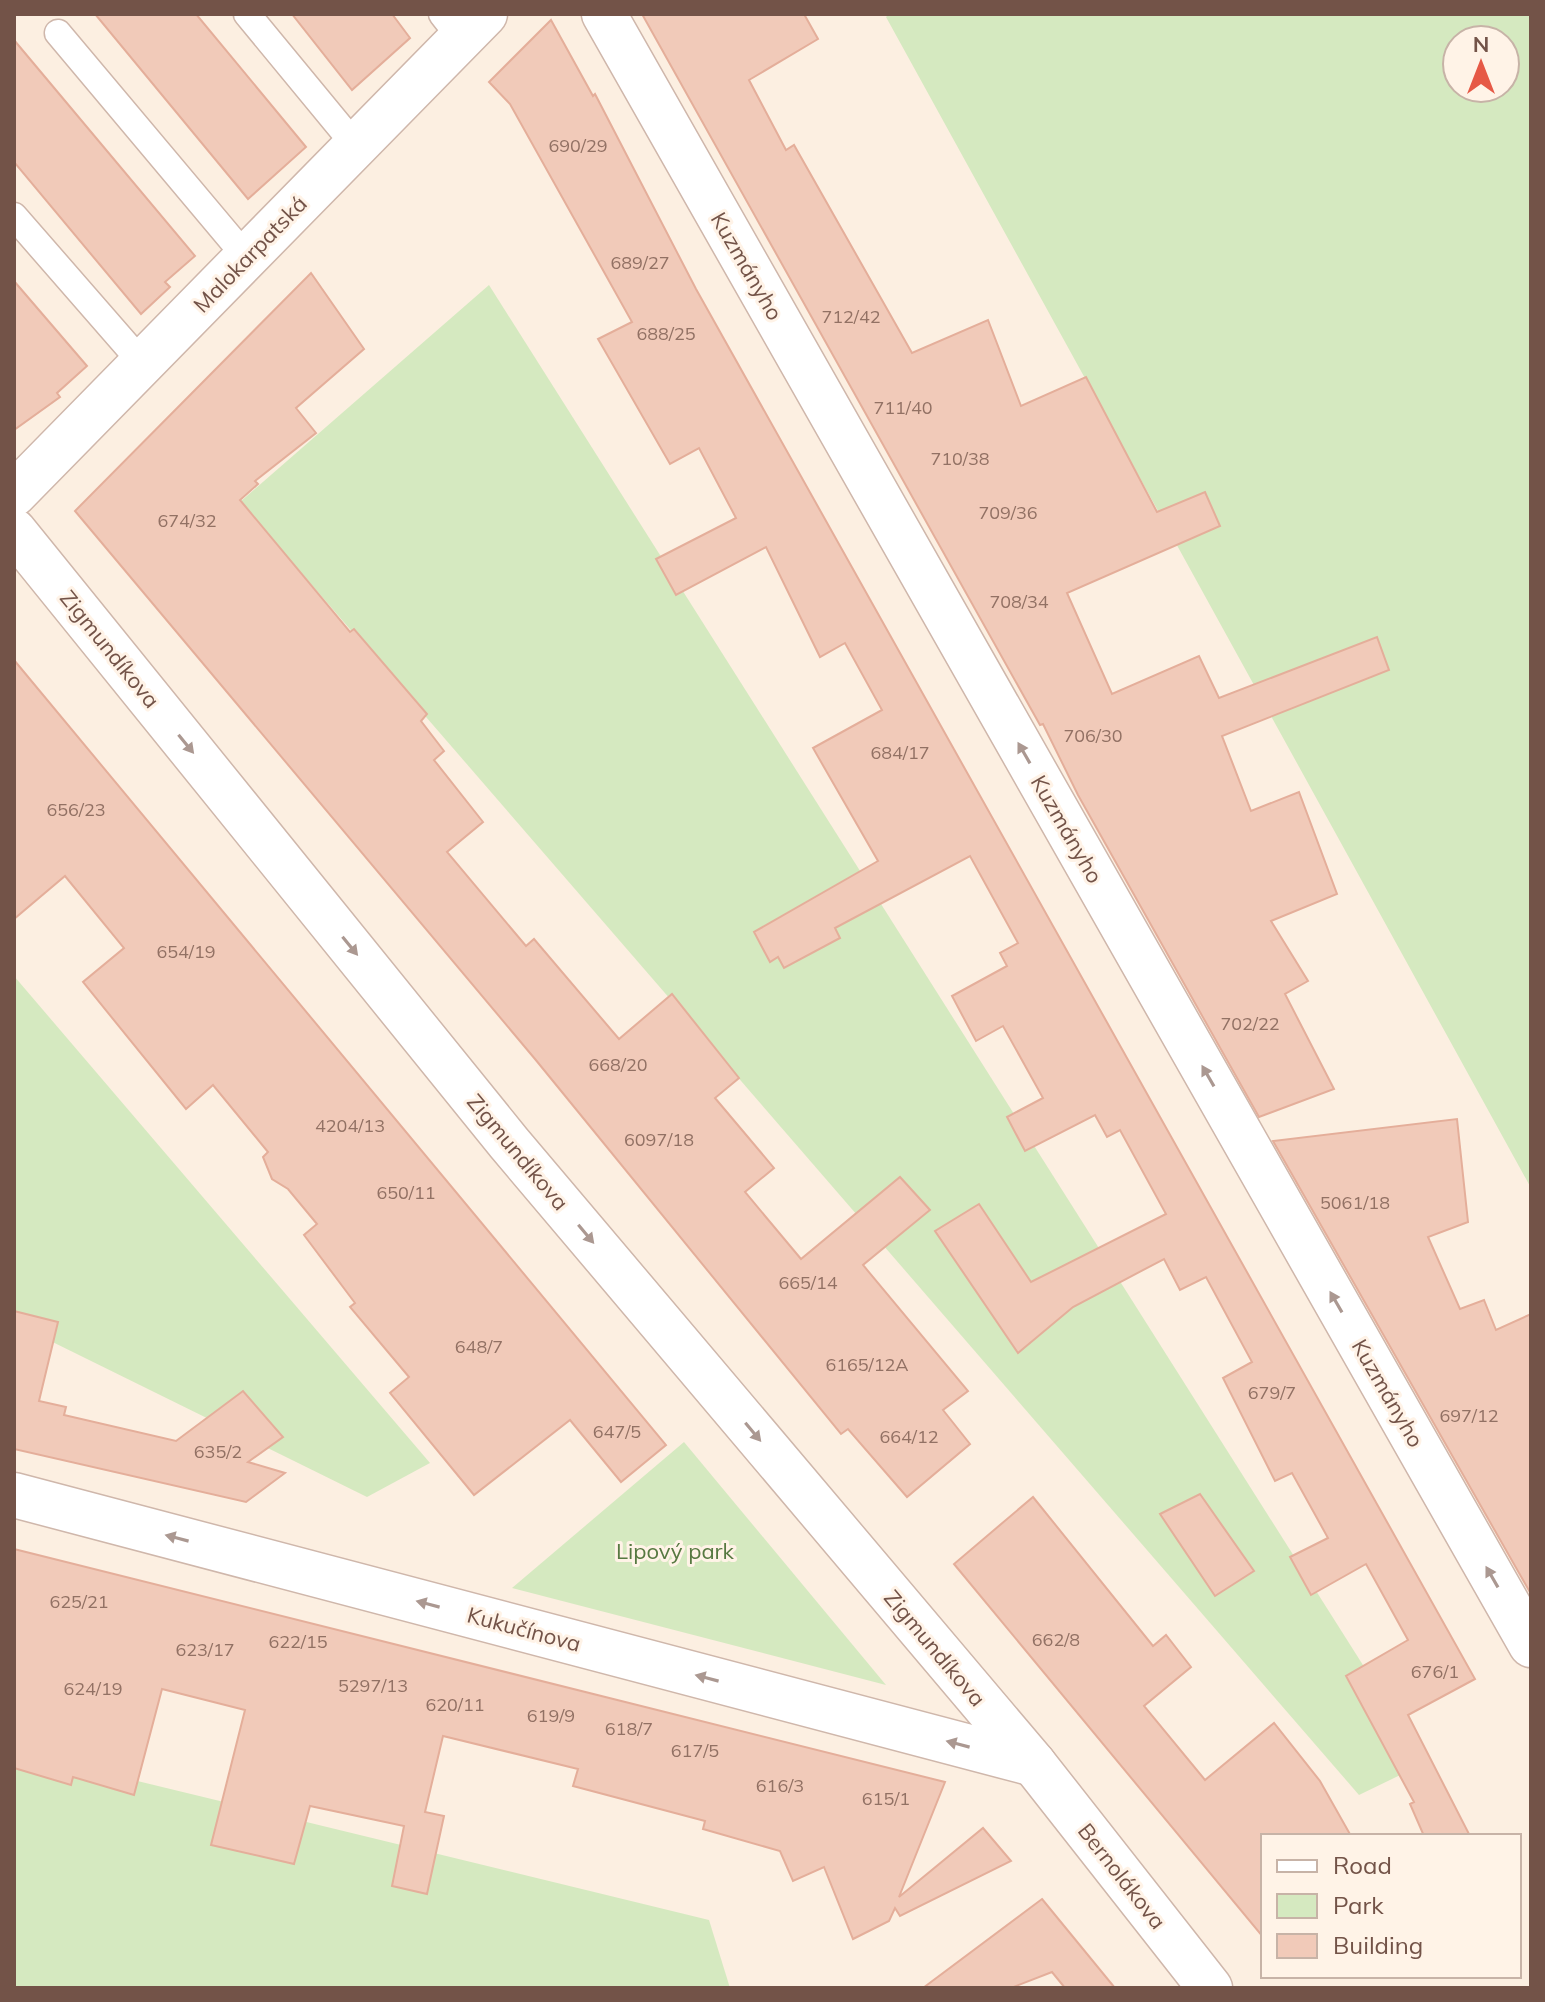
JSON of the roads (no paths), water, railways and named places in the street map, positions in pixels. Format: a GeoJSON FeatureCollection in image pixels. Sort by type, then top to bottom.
{"type":"FeatureCollection","features":[{"type":"Feature","properties":{"kind":"street","name":"Kuzmányho"},"geometry":{"type":"LineString","coordinates":[[604,14],[1531,1645]]}},
{"type":"Feature","properties":{"kind":"street","name":"Malokarpatská"},"geometry":{"type":"LineString","coordinates":[[14,494],[355,145],[463,22]]}},
{"type":"Feature","properties":{"kind":"street","name":"Zigmundíkova"},"geometry":{"type":"LineString","coordinates":[[14,531],[509,1143],[1034,1764]]}},
{"type":"Feature","properties":{"kind":"street","name":"Kukučínova"},"geometry":{"type":"LineString","coordinates":[[14,1495],[1034,1764]]}},
{"type":"Feature","properties":{"kind":"street","name":"Bernolákova"},"geometry":{"type":"LineString","coordinates":[[1034,1764],[1210,1988]]}},
{"type":"Feature","properties":{"kind":"lane"},"geometry":{"type":"LineString","coordinates":[[247,14],[355,145]]}},
{"type":"Feature","properties":{"kind":"lane"},"geometry":{"type":"LineString","coordinates":[[58,33],[247,258]]}},
{"type":"Feature","properties":{"kind":"lane"},"geometry":{"type":"LineString","coordinates":[[14,216],[143,364]]}},
{"type":"Feature","properties":{"kind":"park label","name":"Lipový park"},"geometry":{"type":"Point","coordinates":[675,1551]}}]}
